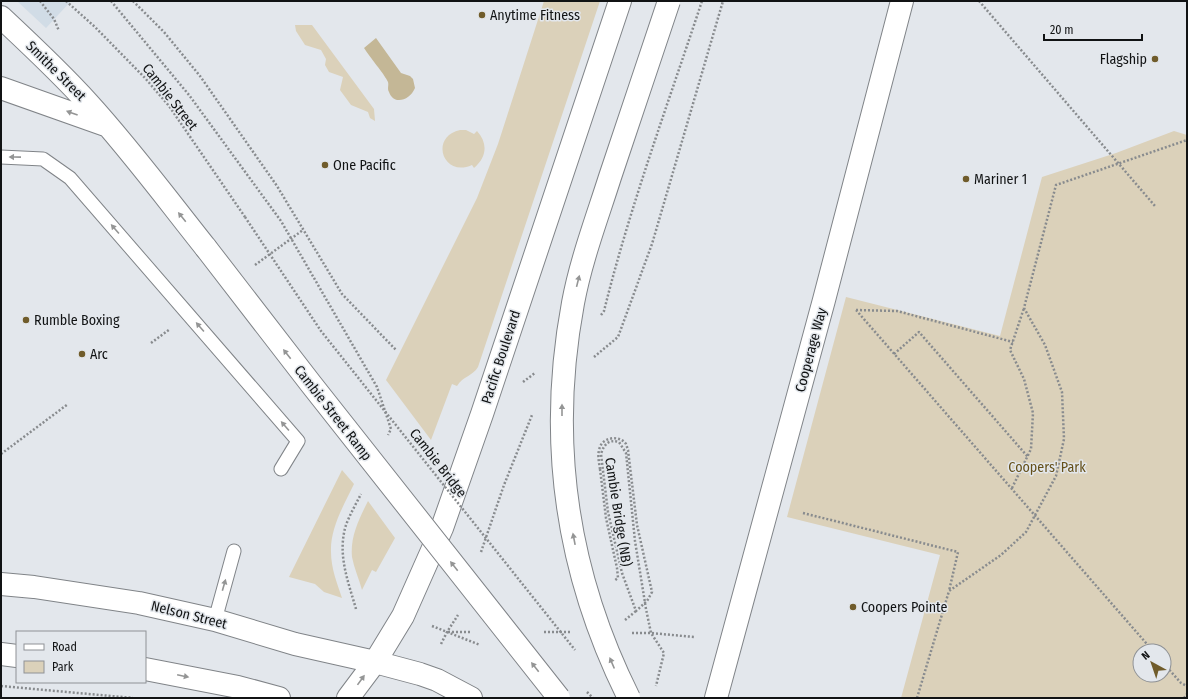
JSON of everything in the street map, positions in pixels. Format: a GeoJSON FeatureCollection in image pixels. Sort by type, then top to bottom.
{"type":"FeatureCollection","features":[{"type":"Feature","properties":{"kind":"main road","name":"Pacific Boulevard"},"geometry":{"type":"LineString","coordinates":[[348,698],[375,662],[403,616],[442,528],[482,414],[620,1]]}},
{"type":"Feature","properties":{"kind":"main road"},"geometry":{"type":"LineString","coordinates":[[629,698],[612,664],[593,615],[578,564],[568,512],[563,459],[561,406],[565,353],[574,301],[586,250],[669,1]]}},
{"type":"Feature","properties":{"kind":"main road","name":"Cooperage Way"},"geometry":{"type":"LineString","coordinates":[[716,698],[824,300],[902,1]]}},
{"type":"Feature","properties":{"kind":"main road","name":"Smithe Street"},"geometry":{"type":"LineString","coordinates":[[1,17],[39,53],[109,127]]}},
{"type":"Feature","properties":{"kind":"main road"},"geometry":{"type":"LineString","coordinates":[[1,88],[109,127]]}},
{"type":"Feature","properties":{"kind":"main road","name":"Cambie Street Ramp"},"geometry":{"type":"LineString","coordinates":[[109,127],[206,248],[311,384],[559,698]]}},
{"type":"Feature","properties":{"kind":"main road","name":"Nelson Street"},"geometry":{"type":"LineString","coordinates":[[1,584],[41,588],[139,603],[215,620],[295,644],[420,674],[471,698]]}},
{"type":"Feature","properties":{"kind":"main road"},"geometry":{"type":"LineString","coordinates":[[1,654],[16,656]]}},
{"type":"Feature","properties":{"kind":"main road"},"geometry":{"type":"LineString","coordinates":[[146,669],[238,687],[279,698]]}},
{"type":"Feature","properties":{"kind":"lane"},"geometry":{"type":"LineString","coordinates":[[1,158],[43,159],[70,178],[298,441],[280,469]]}},
{"type":"Feature","properties":{"kind":"lane"},"geometry":{"type":"LineString","coordinates":[[215,620],[234,551]]}},
{"type":"Feature","properties":{"kind":"path","name":"Cambie Street"},"geometry":{"type":"LineString","coordinates":[[66,1],[95,27],[145,78],[168,106],[245,217]]}},
{"type":"Feature","properties":{"kind":"path"},"geometry":{"type":"LineString","coordinates":[[111,1],[189,95],[281,221],[377,387]]}},
{"type":"Feature","properties":{"kind":"path"},"geometry":{"type":"LineString","coordinates":[[979,1],[1155,206]]}},
{"type":"Feature","properties":{"kind":"path"},"geometry":{"type":"LineString","coordinates":[[134,2],[164,32],[200,76],[277,186],[342,294],[396,350]]}},
{"type":"Feature","properties":{"kind":"path"},"geometry":{"type":"LineString","coordinates":[[1012,488],[1031,449],[1033,413],[1024,379],[1010,350],[1024,308],[1056,186],[1187,140]]}},
{"type":"Feature","properties":{"kind":"path","name":"Cambie Bridge"},"geometry":{"type":"LineString","coordinates":[[245,217],[321,331],[577,652]]}},
{"type":"Feature","properties":{"kind":"path"},"geometry":{"type":"LineString","coordinates":[[949,590],[1001,555],[1026,532],[1056,476],[1064,439],[1062,392],[1045,345],[1024,308]]}},
{"type":"Feature","properties":{"kind":"path"},"geometry":{"type":"LineString","coordinates":[[1013,342],[897,311],[856,310],[1146,643]]}},
{"type":"Feature","properties":{"kind":"path"},"geometry":{"type":"LineString","coordinates":[[894,354],[919,332],[1028,456]]}},
{"type":"Feature","properties":{"kind":"path"},"geometry":{"type":"LineString","coordinates":[[1,454],[68,404]]}},
{"type":"Feature","properties":{"kind":"path","name":"Cambie Bridge (NB)"},"geometry":{"type":"LineString","coordinates":[[612,583],[618,578],[617,568],[606,518],[598,454],[600,446],[605,441],[613,438],[620,439],[626,444],[628,450],[637,525],[652,592],[647,601],[636,611]]}},
{"type":"Feature","properties":{"kind":"path"},"geometry":{"type":"LineString","coordinates":[[624,621],[636,611],[622,573],[608,512],[601,454],[603,447],[613,440],[619,442],[626,453],[635,541],[646,609],[651,633],[664,653],[655,690]]}},
{"type":"Feature","properties":{"kind":"path"},"geometry":{"type":"LineString","coordinates":[[803,513],[958,552],[949,590],[917,698]]}},
{"type":"Feature","properties":{"kind":"path"},"geometry":{"type":"LineString","coordinates":[[447,632],[478,632]]}},
{"type":"Feature","properties":{"kind":"path"},"geometry":{"type":"LineString","coordinates":[[541,632],[573,632]]}},
{"type":"Feature","properties":{"kind":"path"},"geometry":{"type":"LineString","coordinates":[[628,632],[694,637]]}},
{"type":"Feature","properties":{"kind":"path"},"geometry":{"type":"LineString","coordinates":[[1172,673],[1181,683],[1187,686]]}},
{"type":"Feature","properties":{"kind":"path"},"geometry":{"type":"LineString","coordinates":[[1,686],[134,698]]}},
{"type":"Feature","properties":{"kind":"path"},"geometry":{"type":"LineString","coordinates":[[1184,698],[1187,694]]}},
{"type":"Feature","properties":{"kind":"shaded area"},"geometry":{"type":"Polygon","coordinates":[[[17,1],[71,1],[46,28],[17,1]]]}},
{"type":"Feature","properties":{"kind":"shaded area"},"geometry":{"type":"Polygon","coordinates":[[[376,38],[401,73],[410,76],[413,79],[415,88],[413,92],[410,96],[402,100],[394,99],[391,96],[388,91],[388,83],[386,79],[364,48],[376,38]]]}},
{"type":"Feature","properties":{"kind":"green space"},"geometry":{"type":"Polygon","coordinates":[[[544,1],[600,1],[478,367],[457,386],[452,384],[431,440],[386,380],[477,198],[498,144],[544,1]]]}},
{"type":"Feature","properties":{"kind":"green space"},"geometry":{"type":"Polygon","coordinates":[[[295,25],[312,25],[374,109],[375,121],[370,118],[368,112],[351,105],[340,90],[343,77],[329,72],[325,65],[326,59],[321,50],[305,45],[296,31],[295,25]]]}},
{"type":"Feature","properties":{"kind":"green space"},"geometry":{"type":"Polygon","coordinates":[[[460,130],[466,130],[474,134],[477,131],[483,140],[484,155],[474,168],[472,165],[462,168],[454,166],[447,161],[444,155],[443,148],[445,140],[450,134],[460,130]]]}},
{"type":"Feature","properties":{"kind":"green space","name":"Coopers' Park"},"geometry":{"type":"Polygon","coordinates":[[[1174,131],[1187,135],[1187,698],[901,698],[940,555],[787,517],[846,297],[1000,336],[1042,177],[1116,153],[1174,131]]]}},
{"type":"Feature","properties":{"kind":"green space"},"geometry":{"type":"Polygon","coordinates":[[[342,470],[354,484],[338,517],[331,543],[332,564],[342,598],[324,592],[315,584],[289,577],[342,470]]]}},
{"type":"Feature","properties":{"kind":"green space"},"geometry":{"type":"Polygon","coordinates":[[[368,501],[395,538],[376,572],[372,570],[362,590],[352,557],[352,542],[361,515],[368,501]]]}},
{"type":"Feature","properties":{"kind":"place","name":"Anytime Fitness"},"geometry":{"type":"Point","coordinates":[482,15]}},
{"type":"Feature","properties":{"kind":"place","name":"Flagship"},"geometry":{"type":"Point","coordinates":[1155,59]}},
{"type":"Feature","properties":{"kind":"place","name":"One Pacific"},"geometry":{"type":"Point","coordinates":[325,165]}},
{"type":"Feature","properties":{"kind":"place","name":"Mariner 1"},"geometry":{"type":"Point","coordinates":[966,179]}},
{"type":"Feature","properties":{"kind":"place","name":"Rumble Boxing"},"geometry":{"type":"Point","coordinates":[26,320]}},
{"type":"Feature","properties":{"kind":"place","name":"Arc"},"geometry":{"type":"Point","coordinates":[82,354]}},
{"type":"Feature","properties":{"kind":"place","name":"Coopers Pointe"},"geometry":{"type":"Point","coordinates":[853,607]}}]}
